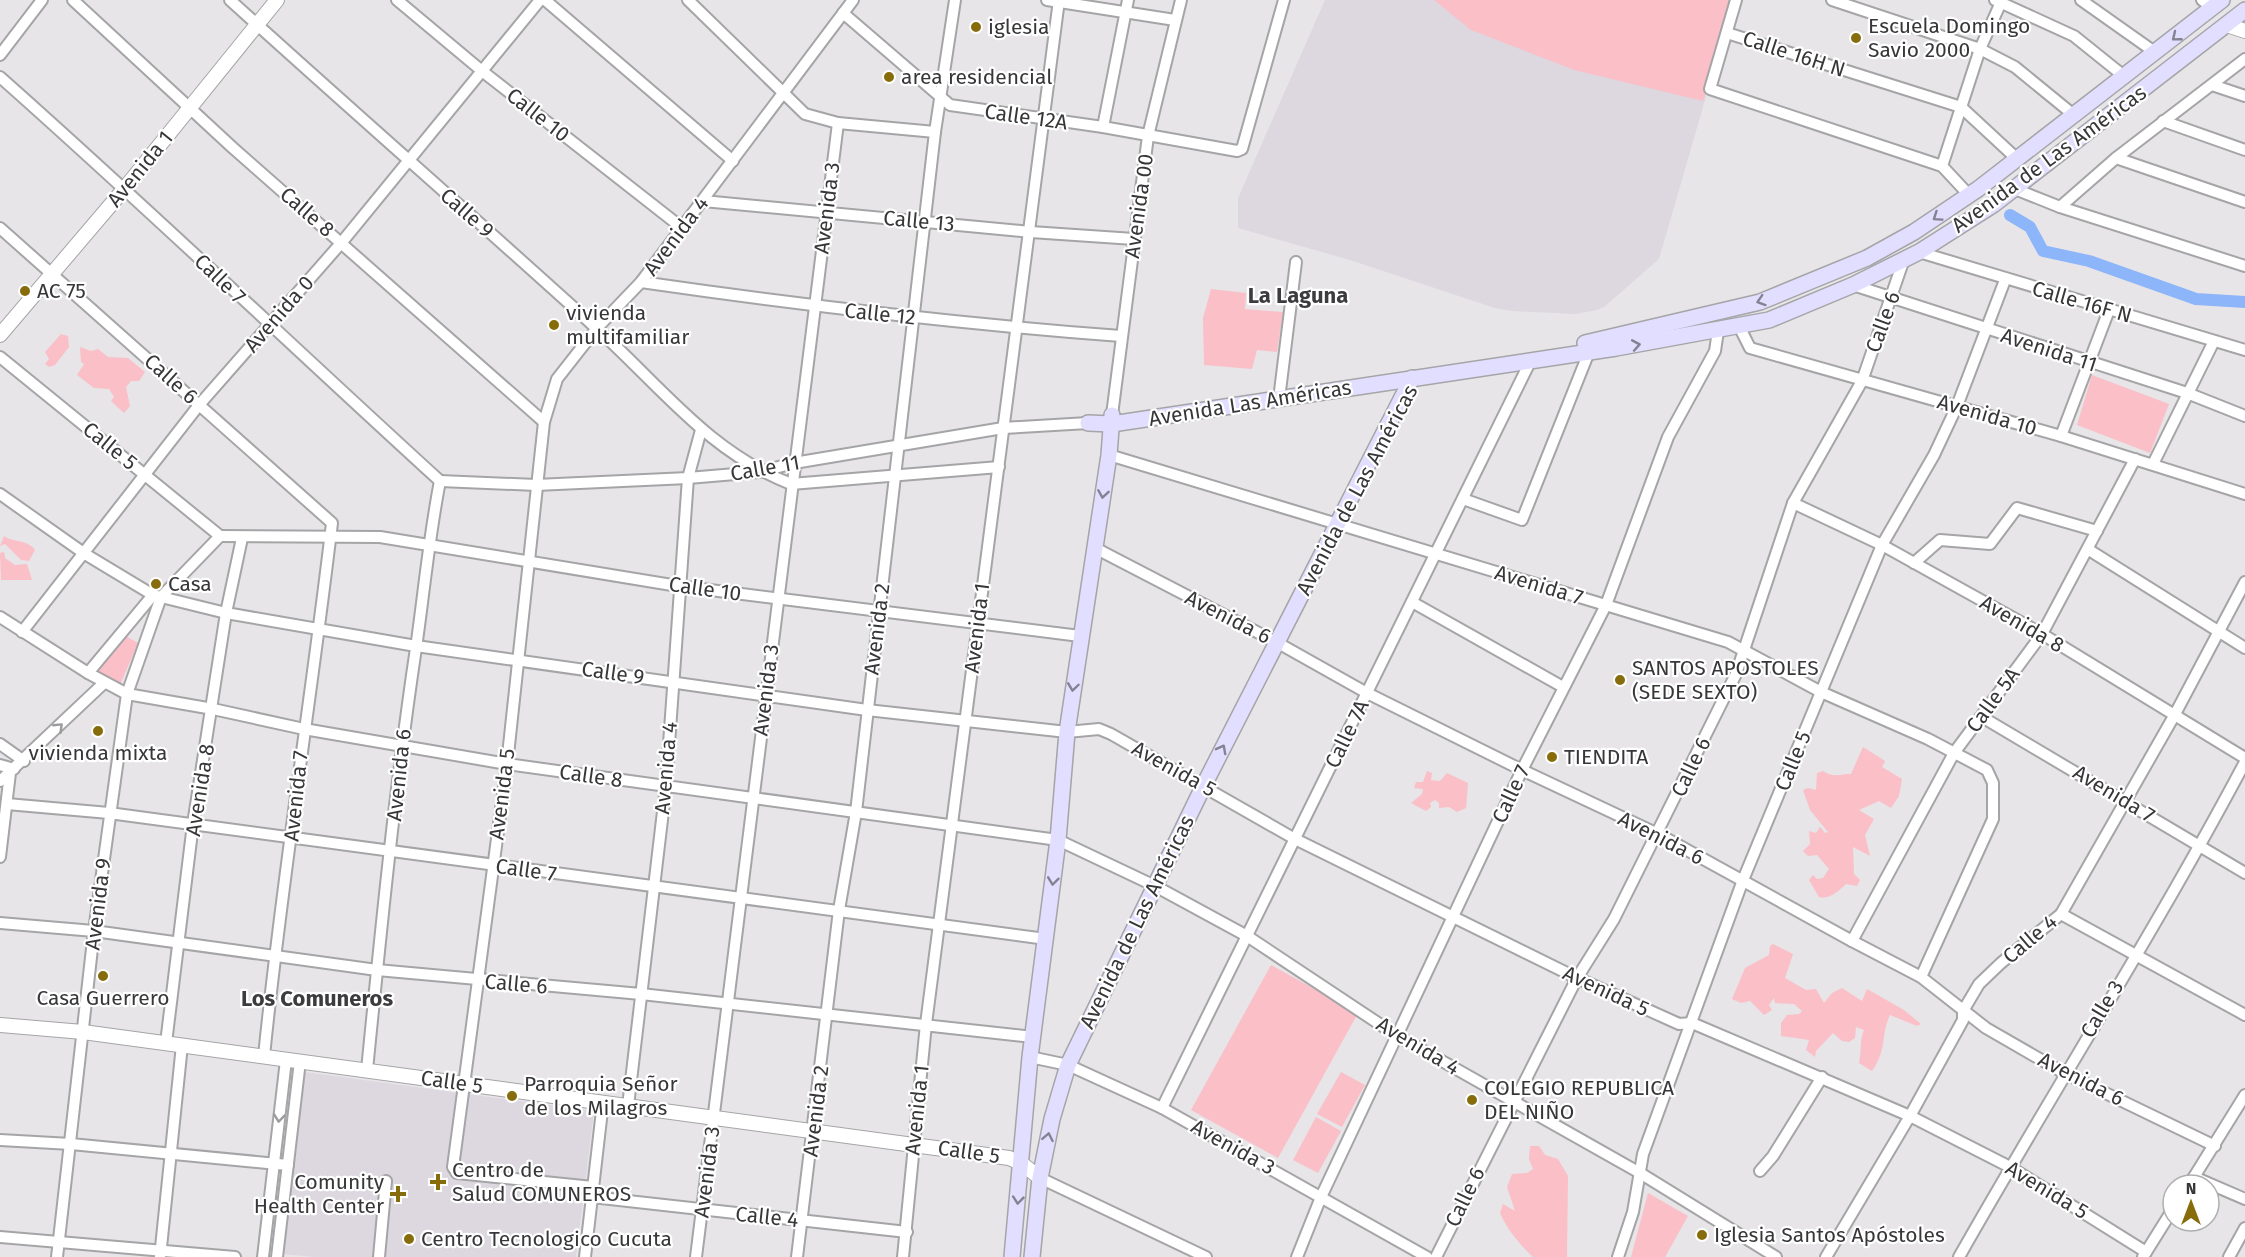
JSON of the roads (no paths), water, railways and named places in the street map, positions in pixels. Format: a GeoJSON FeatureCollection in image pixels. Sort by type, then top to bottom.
{"type":"FeatureCollection","features":[{"type":"Feature","properties":{"kind":"main road","name":"Avenida de Las Américas"},"geometry":{"type":"LineString","coordinates":[[1088,423],[1589,342],[1760,302],[1867,258],[1914,232],[1973,192],[2075,116],[2156,53],[2212,2]]}},
{"type":"Feature","properties":{"kind":"main road","name":"Avenida de Las Américas"},"geometry":{"type":"LineString","coordinates":[[1032,1257],[1040,1178],[1052,1119],[1068,1065],[1204,785],[1412,378],[1718,331],[1769,320],[1853,285],[1919,252],[1993,205],[2245,10]]}},
{"type":"Feature","properties":{"kind":"main road"},"geometry":{"type":"LineString","coordinates":[[2001,170],[2004,184],[2015,189]]}},
{"type":"Feature","properties":{"kind":"main road"},"geometry":{"type":"LineString","coordinates":[[1973,192],[1990,193],[1993,205]]}},
{"type":"Feature","properties":{"kind":"main road","name":"Avenida Las Américas"},"geometry":{"type":"LineString","coordinates":[[1112,419],[1412,378]]}},
{"type":"Feature","properties":{"kind":"main road"},"geometry":{"type":"LineString","coordinates":[[1012,1257],[1030,1057],[1058,840],[1067,732],[1109,455],[1112,419]]}},
{"type":"Feature","properties":{"kind":"street"},"geometry":{"type":"LineString","coordinates":[[0,55],[42,0]]}},
{"type":"Feature","properties":{"kind":"street","name":"Calle 8"},"geometry":{"type":"LineString","coordinates":[[73,0],[544,422]]}},
{"type":"Feature","properties":{"kind":"street","name":"Calle 9"},"geometry":{"type":"LineString","coordinates":[[230,0],[597,328],[701,430],[759,472]]}},
{"type":"Feature","properties":{"kind":"street","name":"Avenida 1"},"geometry":{"type":"LineString","coordinates":[[0,335],[125,188],[277,0]]}},
{"type":"Feature","properties":{"kind":"street","name":"Calle 10"},"geometry":{"type":"LineString","coordinates":[[397,0],[482,71],[681,227]]}},
{"type":"Feature","properties":{"kind":"street","name":"Avenida 0"},"geometry":{"type":"LineString","coordinates":[[22,632],[199,405],[342,242],[540,0]]}},
{"type":"Feature","properties":{"kind":"street"},"geometry":{"type":"LineString","coordinates":[[546,0],[733,161]]}},
{"type":"Feature","properties":{"kind":"street"},"geometry":{"type":"LineString","coordinates":[[688,0],[805,114],[838,123],[935,132]]}},
{"type":"Feature","properties":{"kind":"street","name":"Avenida 4"},"geometry":{"type":"LineString","coordinates":[[536,485],[544,422],[557,379],[597,328],[641,282],[853,0]]}},
{"type":"Feature","properties":{"kind":"street","name":"Avenida 2"},"geometry":{"type":"LineString","coordinates":[[797,1257],[839,910],[856,812],[897,475],[935,132],[955,0]]}},
{"type":"Feature","properties":{"kind":"street"},"geometry":{"type":"LineString","coordinates":[[1047,0],[1175,20]]}},
{"type":"Feature","properties":{"kind":"street"},"geometry":{"type":"LineString","coordinates":[[1103,127],[1128,0]]}},
{"type":"Feature","properties":{"kind":"street","name":"Avenida 00"},"geometry":{"type":"LineString","coordinates":[[1112,419],[1148,136],[1181,0]]}},
{"type":"Feature","properties":{"kind":"street","name":"Calle 12A"},"geometry":{"type":"LineString","coordinates":[[843,13],[950,105],[957,108],[1103,127],[1232,151],[1242,149],[1284,0]]}},
{"type":"Feature","properties":{"kind":"street"},"geometry":{"type":"LineString","coordinates":[[1736,0],[1710,89],[1942,166],[1973,192]]}},
{"type":"Feature","properties":{"kind":"street"},"geometry":{"type":"LineString","coordinates":[[1832,0],[1980,49],[2015,67],[2075,116]]}},
{"type":"Feature","properties":{"kind":"street"},"geometry":{"type":"LineString","coordinates":[[2081,0],[2156,53]]}},
{"type":"Feature","properties":{"kind":"street","name":"Avenida 1"},"geometry":{"type":"LineString","coordinates":[[903,1257],[926,1024],[1016,328],[1031,232],[1059,1]]}},
{"type":"Feature","properties":{"kind":"street"},"geometry":{"type":"LineString","coordinates":[[1942,166],[1980,49],[1999,1],[2074,36],[2125,77]]}},
{"type":"Feature","properties":{"kind":"street"},"geometry":{"type":"LineString","coordinates":[[2227,25],[2245,31]]}},
{"type":"Feature","properties":{"kind":"street","name":"Calle 16H N"},"geometry":{"type":"LineString","coordinates":[[1727,33],[1961,107],[2016,158]]}},
{"type":"Feature","properties":{"kind":"street"},"geometry":{"type":"LineString","coordinates":[[2060,207],[2116,158],[2245,59]]}},
{"type":"Feature","properties":{"kind":"street","name":"Calle 7"},"geometry":{"type":"LineString","coordinates":[[0,77],[125,188],[269,325],[440,481]]}},
{"type":"Feature","properties":{"kind":"street"},"geometry":{"type":"LineString","coordinates":[[2212,85],[2245,96]]}},
{"type":"Feature","properties":{"kind":"street"},"geometry":{"type":"LineString","coordinates":[[2163,121],[2245,150]]}},
{"type":"Feature","properties":{"kind":"street","name":"Avenida 3"},"geometry":{"type":"LineString","coordinates":[[696,1257],[838,123]]}},
{"type":"Feature","properties":{"kind":"street"},"geometry":{"type":"LineString","coordinates":[[2116,158],[2245,202]]}},
{"type":"Feature","properties":{"kind":"street"},"geometry":{"type":"LineString","coordinates":[[2015,189],[2060,207],[2245,266]]}},
{"type":"Feature","properties":{"kind":"street","name":"Calle 13"},"geometry":{"type":"LineString","coordinates":[[703,201],[1031,232],[1134,239]]}},
{"type":"Feature","properties":{"kind":"street","name":"Calle 6"},"geometry":{"type":"LineString","coordinates":[[0,228],[331,520],[331,535]]}},
{"type":"Feature","properties":{"kind":"street","name":"Calle 16F N"},"geometry":{"type":"LineString","coordinates":[[1919,252],[2245,350]]}},
{"type":"Feature","properties":{"kind":"street","name":"Calle 6"},"geometry":{"type":"LineString","coordinates":[[1436,1257],[1577,978],[1614,919],[1658,834],[1736,674],[1793,503],[1862,381],[1892,300],[1904,259]]}},
{"type":"Feature","properties":{"kind":"street"},"geometry":{"type":"LineString","coordinates":[[1280,391],[1296,262]]}},
{"type":"Feature","properties":{"kind":"street","name":"Calle 5"},"geometry":{"type":"LineString","coordinates":[[1618,1257],[1633,1212],[1643,1154],[1743,880],[1882,545],[1934,455],[1957,406],[2006,280]]}},
{"type":"Feature","properties":{"kind":"street","name":"Calle 12"},"geometry":{"type":"LineString","coordinates":[[641,282],[815,307],[1016,328],[1121,336]]}},
{"type":"Feature","properties":{"kind":"street","name":"Avenida 11"},"geometry":{"type":"LineString","coordinates":[[1853,285],[1892,300],[2187,393],[2245,416]]}},
{"type":"Feature","properties":{"kind":"street"},"geometry":{"type":"LineString","coordinates":[[2061,436],[2109,310]]}},
{"type":"Feature","properties":{"kind":"street","name":"Avenida 10"},"geometry":{"type":"LineString","coordinates":[[1739,326],[1750,348],[2061,436],[2245,494]]}},
{"type":"Feature","properties":{"kind":"street","name":"Calle 7"},"geometry":{"type":"LineString","coordinates":[[1297,1257],[1396,1035],[1454,918],[1522,770],[1606,605],[1668,437],[1715,351],[1718,331]]}},
{"type":"Feature","properties":{"kind":"street"},"geometry":{"type":"LineString","coordinates":[[2153,464],[2214,341]]}},
{"type":"Feature","properties":{"kind":"street"},"geometry":{"type":"LineString","coordinates":[[1463,499],[1522,520],[1589,352]]}},
{"type":"Feature","properties":{"kind":"street","name":"Calle 5"},"geometry":{"type":"LineString","coordinates":[[0,357],[220,536]]}},
{"type":"Feature","properties":{"kind":"street","name":"Calle 7A"},"geometry":{"type":"LineString","coordinates":[[1162,1108],[1531,360]]}},
{"type":"Feature","properties":{"kind":"street","name":"Calle 11"},"geometry":{"type":"LineString","coordinates":[[440,481],[536,485],[688,478],[759,472],[794,463],[1003,428],[1088,423]]}},
{"type":"Feature","properties":{"kind":"street","name":"Avenida 4"},"geometry":{"type":"LineString","coordinates":[[628,1106],[666,786],[678,585],[688,478],[701,430]]}},
{"type":"Feature","properties":{"kind":"street","name":"Avenida 7"},"geometry":{"type":"LineString","coordinates":[[1109,455],[1339,522],[1728,642],[1821,692],[1987,770],[1993,783],[1993,819],[1922,977]]}},
{"type":"Feature","properties":{"kind":"street","name":"Calle 5A"},"geometry":{"type":"LineString","coordinates":[[1852,941],[1954,753],[2042,634],[2089,550],[2135,459]]}},
{"type":"Feature","properties":{"kind":"street"},"geometry":{"type":"LineString","coordinates":[[759,472],[792,484],[999,467]]}},
{"type":"Feature","properties":{"kind":"street","name":"Avenida 6"},"geometry":{"type":"LineString","coordinates":[[367,1070],[401,746],[416,645],[427,543],[440,481]]}},
{"type":"Feature","properties":{"kind":"street","name":"Avenida 5"},"geometry":{"type":"LineString","coordinates":[[457,1173],[453,1167],[466,1084],[507,764],[526,561],[536,485]]}},
{"type":"Feature","properties":{"kind":"street"},"geometry":{"type":"LineString","coordinates":[[0,494],[85,554],[157,596]]}},
{"type":"Feature","properties":{"kind":"street","name":"Avenida 8"},"geometry":{"type":"LineString","coordinates":[[1793,503],[1882,545],[2042,634],[2245,760]]}},
{"type":"Feature","properties":{"kind":"street"},"geometry":{"type":"LineString","coordinates":[[1914,563],[1940,540],[1990,544],[2017,508],[2097,531]]}},
{"type":"Feature","properties":{"kind":"street"},"geometry":{"type":"LineString","coordinates":[[88,673],[157,596],[220,536],[242,538],[331,535]]}},
{"type":"Feature","properties":{"kind":"street","name":"Calle 10"},"geometry":{"type":"LineString","coordinates":[[331,535],[427,543],[678,585],[977,625],[1080,636]]}},
{"type":"Feature","properties":{"kind":"street","name":"Avenida 7"},"geometry":{"type":"LineString","coordinates":[[264,1056],[274,957],[292,839],[303,729],[331,535]]}},
{"type":"Feature","properties":{"kind":"street","name":"Avenida 8"},"geometry":{"type":"LineString","coordinates":[[166,1043],[193,824],[213,709],[226,613],[242,538]]}},
{"type":"Feature","properties":{"kind":"street","name":"Avenida 6"},"geometry":{"type":"LineString","coordinates":[[1095,548],[1278,643],[1367,693],[1658,834],[1922,977],[1986,1028],[2064,1073],[2215,1146]]}},
{"type":"Feature","properties":{"kind":"street"},"geometry":{"type":"LineString","coordinates":[[2089,550],[2245,648]]}},
{"type":"Feature","properties":{"kind":"street","name":"Calle 4"},"geometry":{"type":"LineString","coordinates":[[1828,1256],[1910,1116],[1963,1020],[1963,1011],[1979,984],[2061,914],[2124,799],[2174,716],[2245,582]]}},
{"type":"Feature","properties":{"kind":"street"},"geometry":{"type":"LineString","coordinates":[[0,616],[104,683],[127,694],[157,596]]}},
{"type":"Feature","properties":{"kind":"street","name":"Calle 9"},"geometry":{"type":"LineString","coordinates":[[157,596],[226,613],[416,645],[867,710],[966,723],[1067,732]]}},
{"type":"Feature","properties":{"kind":"street"},"geometry":{"type":"LineString","coordinates":[[1412,602],[1563,687]]}},
{"type":"Feature","properties":{"kind":"street"},"geometry":{"type":"LineString","coordinates":[[0,781],[24,761],[104,683]]}},
{"type":"Feature","properties":{"kind":"street","name":"Calle 8"},"geometry":{"type":"LineString","coordinates":[[127,694],[213,709],[303,729],[507,764],[952,823],[1058,840]]}},
{"type":"Feature","properties":{"kind":"street","name":"Avenida 9"},"geometry":{"type":"LineString","coordinates":[[57,1257],[94,931],[127,694]]}},
{"type":"Feature","properties":{"kind":"street","name":"Avenida 7"},"geometry":{"type":"LineString","coordinates":[[1982,717],[2124,799],[2245,873]]}},
{"type":"Feature","properties":{"kind":"street","name":"Avenida 5"},"geometry":{"type":"LineString","coordinates":[[1067,732],[1099,729],[1111,734],[1295,839],[1577,978],[1679,1024],[1692,1023],[1910,1116],[2010,1167],[2144,1254]]}},
{"type":"Feature","properties":{"kind":"street"},"geometry":{"type":"LineString","coordinates":[[0,744],[24,761]]}},
{"type":"Feature","properties":{"kind":"street","name":"Calle 3"},"geometry":{"type":"LineString","coordinates":[[1959,1257],[2064,1073],[2200,846],[2245,760]]}},
{"type":"Feature","properties":{"kind":"street"},"geometry":{"type":"LineString","coordinates":[[0,765],[12,771]]}},
{"type":"Feature","properties":{"kind":"street"},"geometry":{"type":"LineString","coordinates":[[0,856],[12,771]]}},
{"type":"Feature","properties":{"kind":"street","name":"Calle 7"},"geometry":{"type":"LineString","coordinates":[[7,804],[109,813],[1046,939]]}},
{"type":"Feature","properties":{"kind":"street","name":"Avenida 4"},"geometry":{"type":"LineString","coordinates":[[1058,840],[1155,886],[1247,936],[1396,1035],[1640,1173],[1776,1257]]}},
{"type":"Feature","properties":{"kind":"street"},"geometry":{"type":"LineString","coordinates":[[2061,914],[2245,1015]]}},
{"type":"Feature","properties":{"kind":"street","name":"Calle 6"},"geometry":{"type":"LineString","coordinates":[[0,923],[94,931],[274,957],[479,982],[641,994],[1033,1037]]}},
{"type":"Feature","properties":{"kind":"street","name":"Calle 5"},"geometry":{"type":"LineString","coordinates":[[0,1025],[83,1032],[1009,1158],[1021,1163],[1040,1178]]}},
{"type":"Feature","properties":{"kind":"street"},"geometry":{"type":"LineString","coordinates":[[160,1253],[182,1046]]}},
{"type":"Feature","properties":{"kind":"street","name":"Avenida 3"},"geometry":{"type":"LineString","coordinates":[[1030,1057],[1068,1065],[1162,1108],[1427,1257]]}},
{"type":"Feature","properties":{"kind":"street"},"geometry":{"type":"LineString","coordinates":[[263,1257],[286,1060]]}},
{"type":"Feature","properties":{"kind":"street"},"geometry":{"type":"LineString","coordinates":[[278,1257],[300,1061]]}},
{"type":"Feature","properties":{"kind":"street"},"geometry":{"type":"LineString","coordinates":[[1760,1171],[1773,1156],[1822,1077]]}},
{"type":"Feature","properties":{"kind":"street"},"geometry":{"type":"LineString","coordinates":[[2196,1173],[2245,1095]]}},
{"type":"Feature","properties":{"kind":"street"},"geometry":{"type":"LineString","coordinates":[[585,1257],[603,1102]]}},
{"type":"Feature","properties":{"kind":"street"},"geometry":{"type":"LineString","coordinates":[[0,1140],[70,1144],[288,1166]]}},
{"type":"Feature","properties":{"kind":"street","name":"Calle 4"},"geometry":{"type":"LineString","coordinates":[[457,1173],[702,1210],[907,1232]]}},
{"type":"Feature","properties":{"kind":"street"},"geometry":{"type":"LineString","coordinates":[[1040,1178],[1206,1257]]}},
{"type":"Feature","properties":{"kind":"street"},"geometry":{"type":"LineString","coordinates":[[379,1257],[386,1181]]}},
{"type":"Feature","properties":{"kind":"street"},"geometry":{"type":"LineString","coordinates":[[2221,1191],[2245,1199]]}},
{"type":"Feature","properties":{"kind":"street"},"geometry":{"type":"LineString","coordinates":[[2144,1254],[2161,1228]]}},
{"type":"Feature","properties":{"kind":"street"},"geometry":{"type":"LineString","coordinates":[[2229,1257],[2245,1228]]}},
{"type":"Feature","properties":{"kind":"street"},"geometry":{"type":"LineString","coordinates":[[0,1237],[60,1240],[160,1253],[235,1257]]}},
{"type":"Feature","properties":{"kind":"waterway"},"geometry":{"type":"LineString","coordinates":[[2010,215],[2030,227],[2043,251],[2089,261],[2196,299],[2245,302]]}},
{"type":"Feature","properties":{"kind":"place","name":"iglesia"},"geometry":{"type":"Point","coordinates":[976,27]}},
{"type":"Feature","properties":{"kind":"place","name":"Escuela Domingo Savio 2000"},"geometry":{"type":"Point","coordinates":[1856,38]}},
{"type":"Feature","properties":{"kind":"place","name":"area residencial"},"geometry":{"type":"Point","coordinates":[889,77]}},
{"type":"Feature","properties":{"kind":"place","name":"AC 75"},"geometry":{"type":"Point","coordinates":[25,291]}},
{"type":"Feature","properties":{"kind":"place","name":"vivienda multifamiliar"},"geometry":{"type":"Point","coordinates":[554,325]}},
{"type":"Feature","properties":{"kind":"place","name":"Casa"},"geometry":{"type":"Point","coordinates":[156,584]}},
{"type":"Feature","properties":{"kind":"place","name":"SANTOS APOSTOLES (SEDE SEXTO)"},"geometry":{"type":"Point","coordinates":[1620,680]}},
{"type":"Feature","properties":{"kind":"place","name":"vivienda mixta"},"geometry":{"type":"Point","coordinates":[98,731]}},
{"type":"Feature","properties":{"kind":"place","name":"TIENDITA"},"geometry":{"type":"Point","coordinates":[1552,757]}},
{"type":"Feature","properties":{"kind":"place","name":"Casa Guerrero"},"geometry":{"type":"Point","coordinates":[103,976]}},
{"type":"Feature","properties":{"kind":"place","name":"Parroquia Señor de los Milagros"},"geometry":{"type":"Point","coordinates":[512,1096]}},
{"type":"Feature","properties":{"kind":"place","name":"COLEGIO REPUBLICA DEL NIÑO"},"geometry":{"type":"Point","coordinates":[1472,1100]}},
{"type":"Feature","properties":{"kind":"place","name":"Centro de Salud COMUNEROS"},"geometry":{"type":"Point","coordinates":[438,1182]}},
{"type":"Feature","properties":{"kind":"place","name":"Comunity Health Center"},"geometry":{"type":"Point","coordinates":[398,1194]}},
{"type":"Feature","properties":{"kind":"place","name":"Iglesia Santos Apóstoles"},"geometry":{"type":"Point","coordinates":[1702,1235]}},
{"type":"Feature","properties":{"kind":"place","name":"Centro Tecnologico Cucuta"},"geometry":{"type":"Point","coordinates":[409,1239]}},
{"type":"Feature","properties":{"kind":"district","name":"La Laguna"},"geometry":{"type":"Point","coordinates":[1298,295]}},
{"type":"Feature","properties":{"kind":"district","name":"Los Comuneros"},"geometry":{"type":"Point","coordinates":[317,998]}}]}
